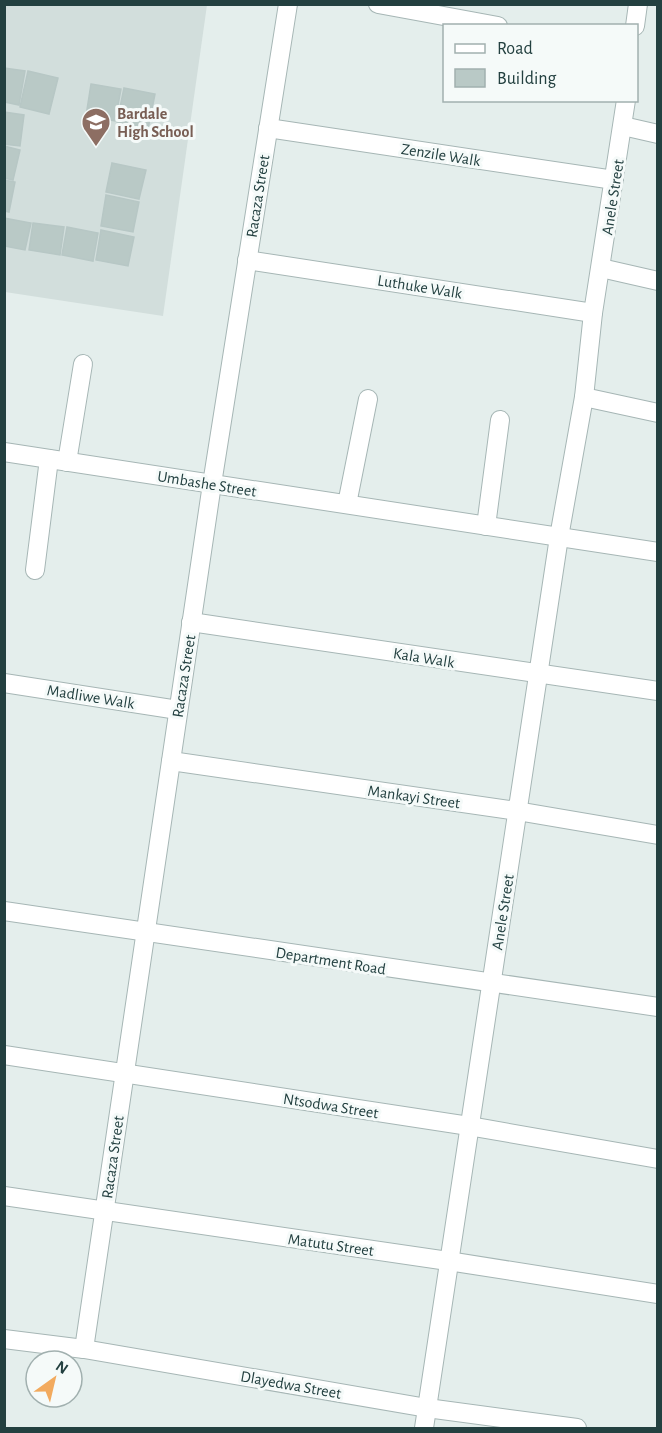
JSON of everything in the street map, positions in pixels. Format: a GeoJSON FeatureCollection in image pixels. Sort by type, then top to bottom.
{"type":"FeatureCollection","features":[{"type":"Feature","properties":{"kind":"street","name":"Racaza Street"},"geometry":{"type":"LineString","coordinates":[[84,1349],[191,622],[288,4]]}},
{"type":"Feature","properties":{"kind":"street"},"geometry":{"type":"LineString","coordinates":[[378,4],[487,24]]}},
{"type":"Feature","properties":{"kind":"street"},"geometry":{"type":"LineString","coordinates":[[635,24],[638,4]]}},
{"type":"Feature","properties":{"kind":"street","name":"Anele Street"},"geometry":{"type":"LineString","coordinates":[[424,1428],[559,537],[584,397],[593,313],[626,102]]}},
{"type":"Feature","properties":{"kind":"street"},"geometry":{"type":"LineString","coordinates":[[623,126],[657,134]]}},
{"type":"Feature","properties":{"kind":"street","name":"Zenzile Walk"},"geometry":{"type":"LineString","coordinates":[[268,128],[614,180]]}},
{"type":"Feature","properties":{"kind":"street","name":"Luthuke Walk"},"geometry":{"type":"LineString","coordinates":[[247,260],[593,313]]}},
{"type":"Feature","properties":{"kind":"street"},"geometry":{"type":"LineString","coordinates":[[601,268],[657,281]]}},
{"type":"Feature","properties":{"kind":"street"},"geometry":{"type":"LineString","coordinates":[[67,462],[83,364]]}},
{"type":"Feature","properties":{"kind":"street"},"geometry":{"type":"LineString","coordinates":[[584,397],[657,413]]}},
{"type":"Feature","properties":{"kind":"street"},"geometry":{"type":"LineString","coordinates":[[347,504],[368,399]]}},
{"type":"Feature","properties":{"kind":"street"},"geometry":{"type":"LineString","coordinates":[[486,526],[500,420]]}},
{"type":"Feature","properties":{"kind":"street","name":"Umbashe Street"},"geometry":{"type":"LineString","coordinates":[[4,452],[657,552]]}},
{"type":"Feature","properties":{"kind":"street"},"geometry":{"type":"LineString","coordinates":[[35,570],[49,459]]}},
{"type":"Feature","properties":{"kind":"street","name":"Kala Walk"},"geometry":{"type":"LineString","coordinates":[[191,622],[657,691]]}},
{"type":"Feature","properties":{"kind":"street","name":"Madliwe Walk"},"geometry":{"type":"LineString","coordinates":[[4,683],[178,710]]}},
{"type":"Feature","properties":{"kind":"street","name":"Mankayi Street"},"geometry":{"type":"LineString","coordinates":[[171,761],[657,835]]}},
{"type":"Feature","properties":{"kind":"street","name":"Department Road"},"geometry":{"type":"LineString","coordinates":[[4,911],[657,1006]]}},
{"type":"Feature","properties":{"kind":"street","name":"Ntsodwa Street"},"geometry":{"type":"LineString","coordinates":[[4,1055],[469,1126],[657,1159]]}},
{"type":"Feature","properties":{"kind":"street","name":"Matutu Street"},"geometry":{"type":"LineString","coordinates":[[4,1196],[657,1294]]}},
{"type":"Feature","properties":{"kind":"street","name":"Dlayedwa Street"},"geometry":{"type":"LineString","coordinates":[[4,1338],[84,1349],[427,1408],[577,1428]]}},
{"type":"Feature","properties":{"kind":"shaded area","name":"Bardale High School"},"geometry":{"type":"Polygon","coordinates":[[[4,5],[207,5],[163,316],[5,292],[4,5]]]}},
{"type":"Feature","properties":{"kind":"building"},"geometry":{"type":"Polygon","coordinates":[[[4,68],[25,71],[19,105],[4,102],[4,68]]]}},
{"type":"Feature","properties":{"kind":"building"},"geometry":{"type":"Polygon","coordinates":[[[28,71],[58,78],[49,114],[20,107],[28,71]]]}},
{"type":"Feature","properties":{"kind":"building"},"geometry":{"type":"Polygon","coordinates":[[[91,84],[121,89],[115,121],[86,116],[91,84]]]}},
{"type":"Feature","properties":{"kind":"building"},"geometry":{"type":"Polygon","coordinates":[[[124,88],[155,94],[148,129],[117,122],[124,88]]]}},
{"type":"Feature","properties":{"kind":"building"},"geometry":{"type":"Polygon","coordinates":[[[4,112],[24,115],[20,146],[4,144],[4,112]]]}},
{"type":"Feature","properties":{"kind":"building"},"geometry":{"type":"Polygon","coordinates":[[[4,146],[20,150],[13,180],[4,178],[4,146]]]}},
{"type":"Feature","properties":{"kind":"building"},"geometry":{"type":"Polygon","coordinates":[[[112,163],[146,170],[139,199],[106,192],[112,163]]]}},
{"type":"Feature","properties":{"kind":"building"},"geometry":{"type":"Polygon","coordinates":[[[4,180],[15,182],[9,212],[4,211],[4,180]]]}},
{"type":"Feature","properties":{"kind":"building"},"geometry":{"type":"Polygon","coordinates":[[[106,195],[139,202],[133,232],[101,226],[106,195]]]}},
{"type":"Feature","properties":{"kind":"building"},"geometry":{"type":"Polygon","coordinates":[[[4,218],[31,223],[25,250],[4,246],[4,218]]]}},
{"type":"Feature","properties":{"kind":"building"},"geometry":{"type":"Polygon","coordinates":[[[33,223],[64,227],[60,255],[29,250],[33,223]]]}},
{"type":"Feature","properties":{"kind":"building"},"geometry":{"type":"Polygon","coordinates":[[[67,227],[98,233],[93,261],[62,255],[67,227]]]}},
{"type":"Feature","properties":{"kind":"building"},"geometry":{"type":"Polygon","coordinates":[[[101,230],[134,237],[128,266],[96,260],[101,230]]]}},
{"type":"Feature","properties":{"kind":"place","name":"Bardale High School"},"geometry":{"type":"Point","coordinates":[96,148]}}]}
